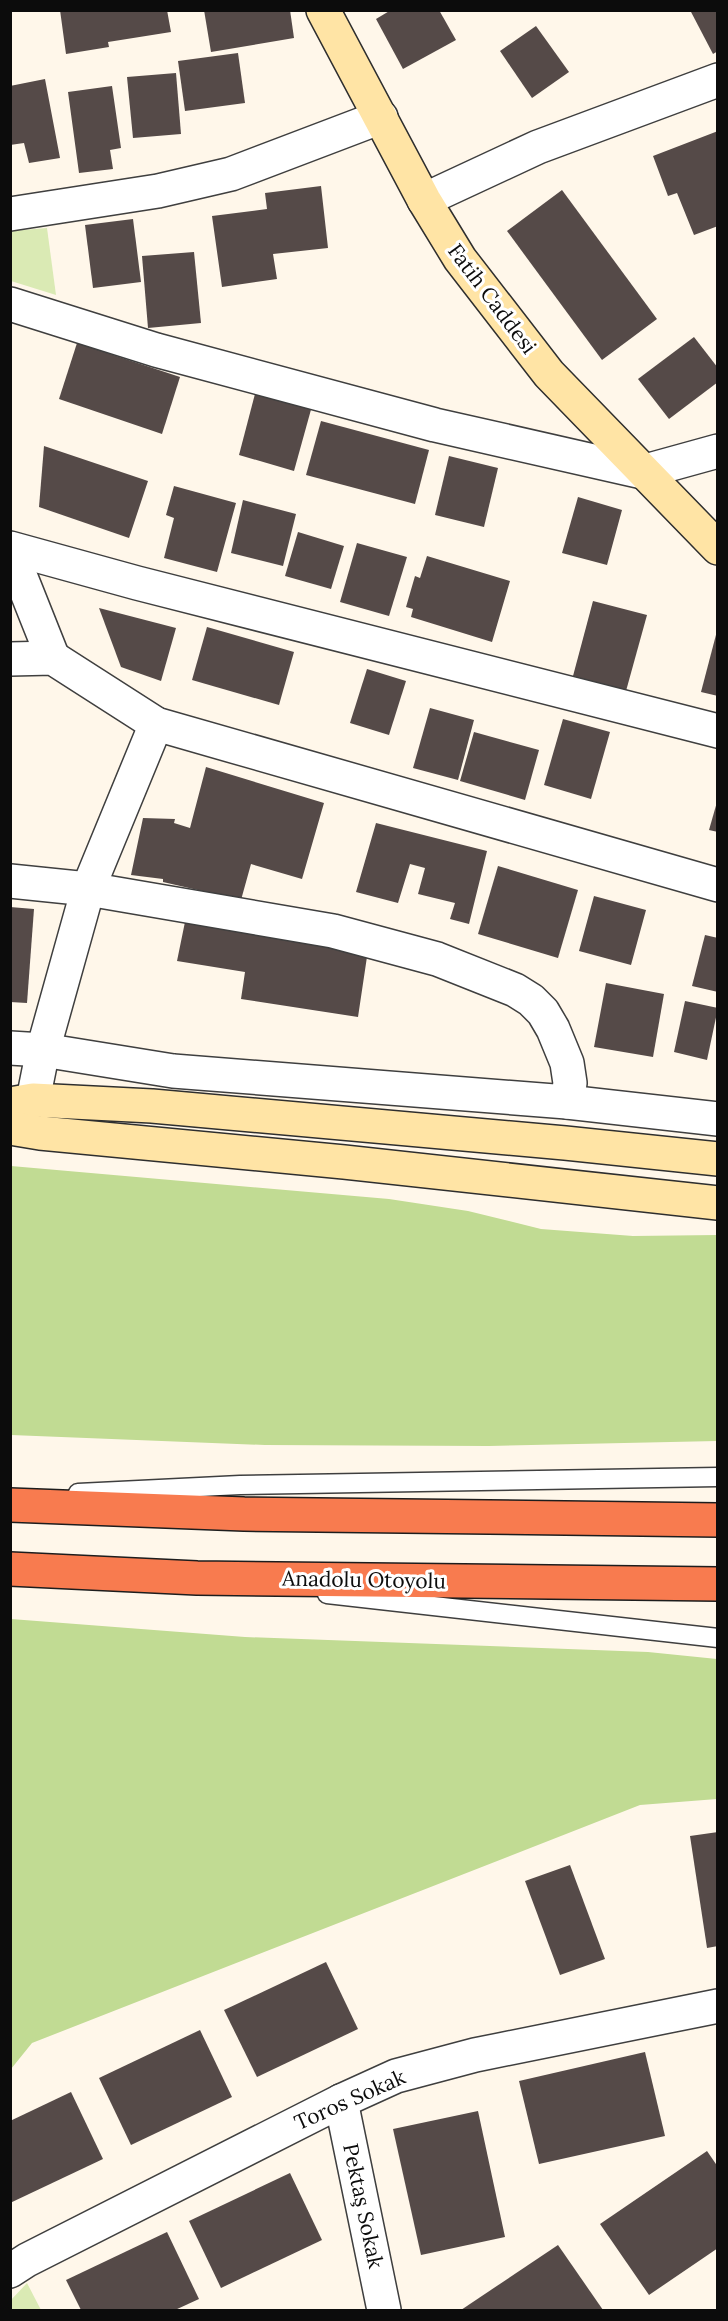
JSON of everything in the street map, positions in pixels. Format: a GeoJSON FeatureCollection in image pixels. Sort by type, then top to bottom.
{"type":"FeatureCollection","features":[{"type":"Feature","properties":{"kind":"highway"},"geometry":{"type":"LineString","coordinates":[[10,1505],[244,1515],[717,1520]]}},
{"type":"Feature","properties":{"kind":"highway","name":"Anadolu Otoyolu"},"geometry":{"type":"LineString","coordinates":[[10,1569],[197,1578],[717,1584]]}},
{"type":"Feature","properties":{"kind":"main road","name":"Fatih Caddesi"},"geometry":{"type":"LineString","coordinates":[[323,10],[424,200],[460,259],[549,375],[717,548]]}},
{"type":"Feature","properties":{"kind":"main road"},"geometry":{"type":"LineString","coordinates":[[22,1102],[152,1106],[717,1159]]}},
{"type":"Feature","properties":{"kind":"main road"},"geometry":{"type":"LineString","coordinates":[[10,1128],[63,1136],[344,1162],[717,1203]]}},
{"type":"Feature","properties":{"kind":"street"},"geometry":{"type":"LineString","coordinates":[[424,200],[538,147],[717,80]]}},
{"type":"Feature","properties":{"kind":"street"},"geometry":{"type":"LineString","coordinates":[[10,214],[158,191],[231,174],[381,117]]}},
{"type":"Feature","properties":{"kind":"street"},"geometry":{"type":"LineString","coordinates":[[10,304],[156,350],[435,425],[642,472],[717,451]]}},
{"type":"Feature","properties":{"kind":"street"},"geometry":{"type":"LineString","coordinates":[[10,549],[53,658]]}},
{"type":"Feature","properties":{"kind":"street"},"geometry":{"type":"LineString","coordinates":[[10,549],[717,731]]}},
{"type":"Feature","properties":{"kind":"street"},"geometry":{"type":"LineString","coordinates":[[10,659],[53,658],[156,724],[717,885]]}},
{"type":"Feature","properties":{"kind":"street"},"geometry":{"type":"LineString","coordinates":[[22,1102],[43,1050],[88,889],[156,724]]}},
{"type":"Feature","properties":{"kind":"street"},"geometry":{"type":"LineString","coordinates":[[10,881],[88,889],[333,932],[437,959],[514,990],[531,1000],[543,1012],[553,1029],[567,1063],[570,1083],[567,1102]]}},
{"type":"Feature","properties":{"kind":"street"},"geometry":{"type":"LineString","coordinates":[[10,1048],[43,1050],[173,1071],[567,1102],[717,1119]]}},
{"type":"Feature","properties":{"kind":"street","name":"Toros Sokak"},"geometry":{"type":"LineString","coordinates":[[10,2271],[27,2260],[341,2101],[396,2076],[475,2055],[717,2006]]}},
{"type":"Feature","properties":{"kind":"street","name":"Pektaş Sokak"},"geometry":{"type":"LineString","coordinates":[[341,2101],[384,2310]]}},
{"type":"Feature","properties":{"kind":"lane"},"geometry":{"type":"LineString","coordinates":[[10,1497],[240,1485],[717,1477]]}},
{"type":"Feature","properties":{"kind":"lane"},"geometry":{"type":"LineString","coordinates":[[197,1578],[717,1638]]}},
{"type":"Feature","properties":{"kind":"green space"},"geometry":{"type":"Polygon","coordinates":[[[47,228],[56,295],[11,281],[11,231],[47,228]]]}},
{"type":"Feature","properties":{"kind":"green space"},"geometry":{"type":"Polygon","coordinates":[[[11,1166],[389,1199],[468,1211],[541,1229],[633,1236],[717,1235],[717,1441],[489,1446],[265,1445],[11,1435],[11,1166]]]}},
{"type":"Feature","properties":{"kind":"green space"},"geometry":{"type":"Polygon","coordinates":[[[11,1619],[245,1637],[648,1652],[717,1659],[717,1799],[640,1805],[32,2043],[11,2069],[11,1619]]]}},
{"type":"Feature","properties":{"kind":"green space"},"geometry":{"type":"Polygon","coordinates":[[[27,2283],[41,2310],[11,2310],[11,2300],[27,2283]]]}},
{"type":"Feature","properties":{"kind":"building"},"geometry":{"type":"Polygon","coordinates":[[[60,10],[167,10],[171,32],[108,42],[109,47],[66,54],[60,10]]]}},
{"type":"Feature","properties":{"kind":"building"},"geometry":{"type":"Polygon","coordinates":[[[204,10],[290,10],[294,38],[211,52],[204,10]]]}},
{"type":"Feature","properties":{"kind":"building"},"geometry":{"type":"Polygon","coordinates":[[[391,10],[439,10],[456,40],[403,69],[376,19],[391,10]]]}},
{"type":"Feature","properties":{"kind":"building"},"geometry":{"type":"Polygon","coordinates":[[[690,10],[718,10],[718,51],[713,54],[690,10]]]}},
{"type":"Feature","properties":{"kind":"building"},"geometry":{"type":"Polygon","coordinates":[[[536,26],[569,72],[532,98],[500,51],[536,26]]]}},
{"type":"Feature","properties":{"kind":"building"},"geometry":{"type":"Polygon","coordinates":[[[238,53],[245,103],[185,111],[178,61],[238,53]]]}},
{"type":"Feature","properties":{"kind":"building"},"geometry":{"type":"Polygon","coordinates":[[[176,73],[181,134],[133,138],[127,77],[176,73]]]}},
{"type":"Feature","properties":{"kind":"building"},"geometry":{"type":"Polygon","coordinates":[[[45,79],[60,158],[29,163],[24,143],[10,145],[10,86],[45,79]]]}},
{"type":"Feature","properties":{"kind":"building"},"geometry":{"type":"Polygon","coordinates":[[[112,86],[121,148],[110,150],[113,169],[79,173],[68,92],[112,86]]]}},
{"type":"Feature","properties":{"kind":"building"},"geometry":{"type":"Polygon","coordinates":[[[718,131],[718,226],[694,235],[677,193],[668,196],[653,156],[718,131]]]}},
{"type":"Feature","properties":{"kind":"building"},"geometry":{"type":"Polygon","coordinates":[[[321,186],[328,248],[273,254],[277,279],[222,287],[212,216],[267,209],[265,193],[321,186]]]}},
{"type":"Feature","properties":{"kind":"building"},"geometry":{"type":"Polygon","coordinates":[[[562,190],[657,319],[602,360],[507,231],[562,190]]]}},
{"type":"Feature","properties":{"kind":"building"},"geometry":{"type":"Polygon","coordinates":[[[133,219],[141,282],[93,288],[85,225],[133,219]]]}},
{"type":"Feature","properties":{"kind":"building"},"geometry":{"type":"Polygon","coordinates":[[[194,252],[201,323],[148,328],[142,256],[194,252]]]}},
{"type":"Feature","properties":{"kind":"building"},"geometry":{"type":"Polygon","coordinates":[[[694,337],[718,368],[718,382],[669,419],[638,379],[694,337]]]}},
{"type":"Feature","properties":{"kind":"building"},"geometry":{"type":"Polygon","coordinates":[[[77,343],[180,377],[162,434],[59,399],[77,343]]]}},
{"type":"Feature","properties":{"kind":"building"},"geometry":{"type":"Polygon","coordinates":[[[256,390],[312,406],[294,471],[239,455],[256,390]]]}},
{"type":"Feature","properties":{"kind":"building"},"geometry":{"type":"Polygon","coordinates":[[[321,421],[429,450],[415,504],[306,475],[321,421]]]}},
{"type":"Feature","properties":{"kind":"building"},"geometry":{"type":"Polygon","coordinates":[[[44,446],[148,481],[129,538],[39,507],[44,446]]]}},
{"type":"Feature","properties":{"kind":"building"},"geometry":{"type":"Polygon","coordinates":[[[449,456],[498,468],[484,527],[435,515],[449,456]]]}},
{"type":"Feature","properties":{"kind":"building"},"geometry":{"type":"Polygon","coordinates":[[[174,486],[236,503],[217,572],[164,558],[174,518],[166,515],[174,486]]]}},
{"type":"Feature","properties":{"kind":"building"},"geometry":{"type":"Polygon","coordinates":[[[578,497],[622,510],[607,565],[562,553],[578,497]]]}},
{"type":"Feature","properties":{"kind":"building"},"geometry":{"type":"Polygon","coordinates":[[[243,500],[296,514],[283,566],[231,553],[243,500]]]}},
{"type":"Feature","properties":{"kind":"building"},"geometry":{"type":"Polygon","coordinates":[[[298,532],[344,546],[331,589],[285,576],[298,532]]]}},
{"type":"Feature","properties":{"kind":"building"},"geometry":{"type":"Polygon","coordinates":[[[357,543],[407,557],[389,616],[340,602],[357,543]]]}},
{"type":"Feature","properties":{"kind":"building"},"geometry":{"type":"Polygon","coordinates":[[[427,556],[510,581],[492,642],[411,617],[413,609],[406,607],[415,576],[420,578],[427,556]]]}},
{"type":"Feature","properties":{"kind":"building"},"geometry":{"type":"Polygon","coordinates":[[[593,601],[647,615],[626,691],[573,676],[593,601]]]}},
{"type":"Feature","properties":{"kind":"building"},"geometry":{"type":"Polygon","coordinates":[[[99,608],[176,628],[161,681],[121,667],[99,608]]]}},
{"type":"Feature","properties":{"kind":"building"},"geometry":{"type":"Polygon","coordinates":[[[207,627],[294,652],[279,705],[192,680],[207,627]]]}},
{"type":"Feature","properties":{"kind":"building"},"geometry":{"type":"Polygon","coordinates":[[[718,631],[718,696],[701,692],[718,631]]]}},
{"type":"Feature","properties":{"kind":"building"},"geometry":{"type":"Polygon","coordinates":[[[367,669],[406,681],[389,735],[350,723],[367,669]]]}},
{"type":"Feature","properties":{"kind":"building"},"geometry":{"type":"Polygon","coordinates":[[[430,708],[474,720],[458,780],[413,768],[430,708]]]}},
{"type":"Feature","properties":{"kind":"building"},"geometry":{"type":"Polygon","coordinates":[[[563,719],[610,732],[591,799],[544,785],[563,719]]]}},
{"type":"Feature","properties":{"kind":"building"},"geometry":{"type":"Polygon","coordinates":[[[474,732],[539,750],[525,800],[460,781],[474,732]]]}},
{"type":"Feature","properties":{"kind":"building"},"geometry":{"type":"Polygon","coordinates":[[[206,767],[324,803],[302,879],[251,864],[241,900],[163,882],[163,879],[131,875],[143,818],[175,819],[174,823],[190,828],[206,767]]]}},
{"type":"Feature","properties":{"kind":"building"},"geometry":{"type":"Polygon","coordinates":[[[718,803],[718,832],[709,830],[718,803]]]}},
{"type":"Feature","properties":{"kind":"building"},"geometry":{"type":"Polygon","coordinates":[[[376,823],[487,851],[469,924],[450,919],[455,903],[418,894],[425,868],[410,864],[398,903],[356,892],[376,823]]]}},
{"type":"Feature","properties":{"kind":"building"},"geometry":{"type":"Polygon","coordinates":[[[498,866],[578,890],[558,958],[478,934],[498,866]]]}},
{"type":"Feature","properties":{"kind":"building"},"geometry":{"type":"Polygon","coordinates":[[[594,896],[646,910],[631,965],[579,951],[594,896]]]}},
{"type":"Feature","properties":{"kind":"building"},"geometry":{"type":"Polygon","coordinates":[[[10,907],[34,909],[27,1003],[10,1002],[10,907]]]}},
{"type":"Feature","properties":{"kind":"building"},"geometry":{"type":"Polygon","coordinates":[[[186,917],[368,950],[358,1017],[241,999],[245,972],[177,961],[186,917]]]}},
{"type":"Feature","properties":{"kind":"building"},"geometry":{"type":"Polygon","coordinates":[[[705,935],[718,938],[718,992],[692,986],[705,935]]]}},
{"type":"Feature","properties":{"kind":"building"},"geometry":{"type":"Polygon","coordinates":[[[606,983],[664,994],[653,1057],[594,1047],[606,983]]]}},
{"type":"Feature","properties":{"kind":"building"},"geometry":{"type":"Polygon","coordinates":[[[685,1001],[718,1008],[707,1060],[674,1052],[685,1001]]]}},
{"type":"Feature","properties":{"kind":"building"},"geometry":{"type":"Polygon","coordinates":[[[718,1832],[718,1946],[707,1948],[690,1836],[718,1832]]]}},
{"type":"Feature","properties":{"kind":"building"},"geometry":{"type":"Polygon","coordinates":[[[570,1865],[605,1959],[560,1975],[525,1881],[570,1865]]]}},
{"type":"Feature","properties":{"kind":"building"},"geometry":{"type":"Polygon","coordinates":[[[326,1962],[358,2029],[257,2077],[224,2010],[326,1962]]]}},
{"type":"Feature","properties":{"kind":"building"},"geometry":{"type":"Polygon","coordinates":[[[200,2030],[232,2097],[131,2145],[99,2078],[200,2030]]]}},
{"type":"Feature","properties":{"kind":"building"},"geometry":{"type":"Polygon","coordinates":[[[645,2052],[665,2136],[539,2164],[519,2081],[645,2052]]]}},
{"type":"Feature","properties":{"kind":"building"},"geometry":{"type":"Polygon","coordinates":[[[71,2092],[103,2159],[10,2203],[10,2121],[71,2092]]]}},
{"type":"Feature","properties":{"kind":"building"},"geometry":{"type":"Polygon","coordinates":[[[478,2111],[505,2237],[421,2255],[393,2129],[478,2111]]]}},
{"type":"Feature","properties":{"kind":"building"},"geometry":{"type":"Polygon","coordinates":[[[707,2151],[718,2167],[718,2248],[649,2295],[600,2224],[707,2151]]]}},
{"type":"Feature","properties":{"kind":"building"},"geometry":{"type":"Polygon","coordinates":[[[290,2173],[322,2240],[221,2288],[189,2221],[290,2173]]]}},
{"type":"Feature","properties":{"kind":"building"},"geometry":{"type":"Polygon","coordinates":[[[167,2232],[199,2299],[175,2310],[81,2310],[66,2280],[167,2232]]]}},
{"type":"Feature","properties":{"kind":"building"},"geometry":{"type":"Polygon","coordinates":[[[558,2245],[603,2310],[461,2310],[558,2245]]]}}]}
